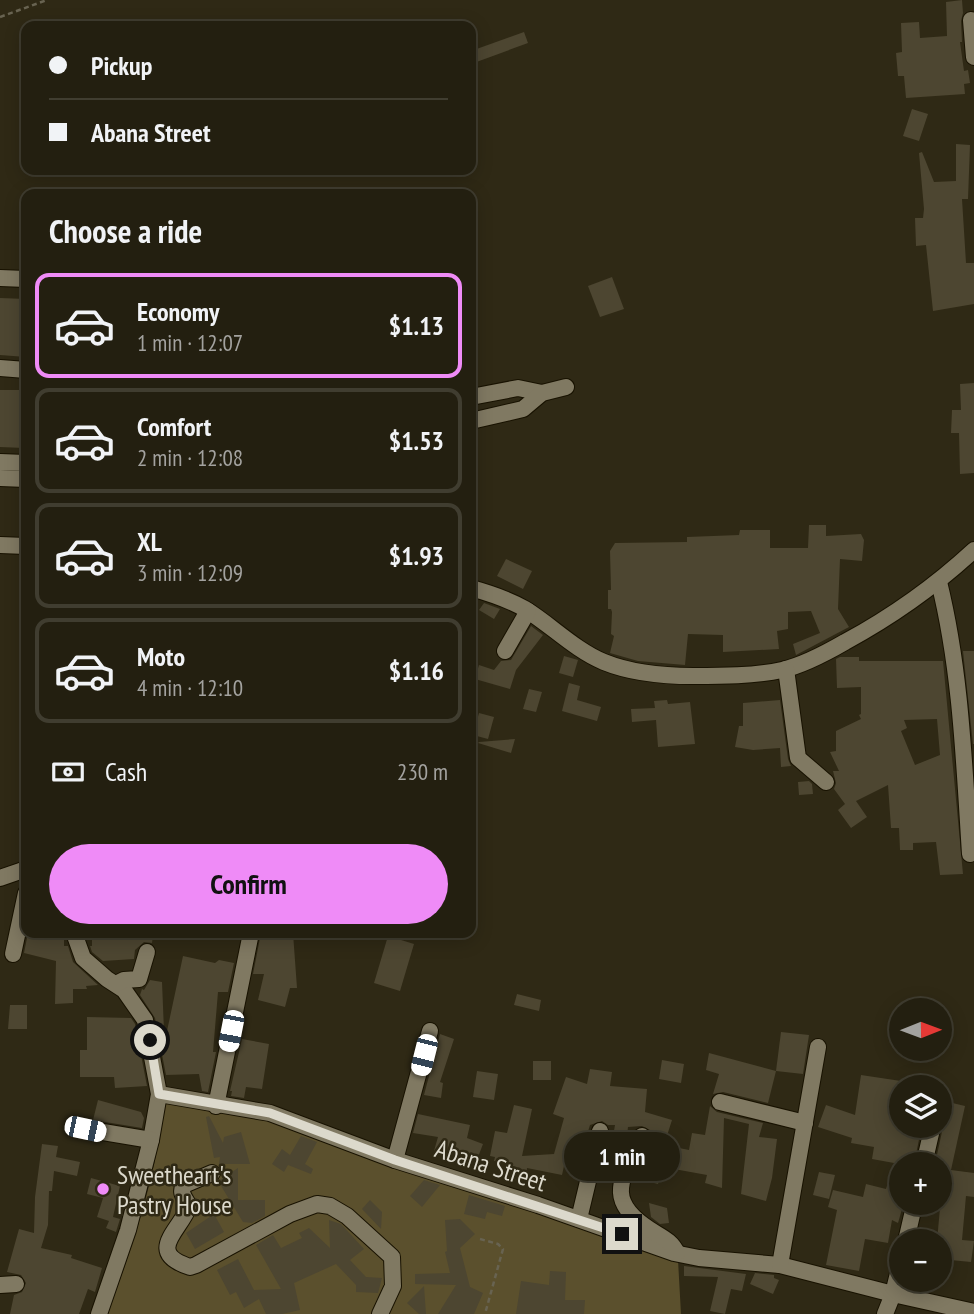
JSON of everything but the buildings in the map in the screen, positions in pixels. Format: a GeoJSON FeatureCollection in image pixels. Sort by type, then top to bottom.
{"type":"FeatureCollection","features":[{"type":"Feature","properties":{"kind":"street"},"geometry":{"type":"LineString","coordinates":[[971,20],[974,57]]}},
{"type":"Feature","properties":{"kind":"street"},"geometry":{"type":"LineString","coordinates":[[0,278],[21,279]]}},
{"type":"Feature","properties":{"kind":"street"},"geometry":{"type":"LineString","coordinates":[[0,368],[21,370]]}},
{"type":"Feature","properties":{"kind":"street"},"geometry":{"type":"LineString","coordinates":[[476,396],[518,388],[542,393],[566,387]]}},
{"type":"Feature","properties":{"kind":"street"},"geometry":{"type":"LineString","coordinates":[[476,420],[523,409],[542,393]]}},
{"type":"Feature","properties":{"kind":"street"},"geometry":{"type":"LineString","coordinates":[[0,462],[21,463]]}},
{"type":"Feature","properties":{"kind":"street"},"geometry":{"type":"LineString","coordinates":[[0,478],[21,479]]}},
{"type":"Feature","properties":{"kind":"street"},"geometry":{"type":"LineString","coordinates":[[0,545],[21,547]]}},
{"type":"Feature","properties":{"kind":"street"},"geometry":{"type":"LineString","coordinates":[[476,589],[491,593],[528,611],[604,662],[671,676],[705,676],[786,669],[822,655],[890,617],[939,582],[974,550]]}},
{"type":"Feature","properties":{"kind":"street"},"geometry":{"type":"LineString","coordinates":[[939,582],[954,656],[970,854]]}},
{"type":"Feature","properties":{"kind":"street"},"geometry":{"type":"LineString","coordinates":[[505,650],[528,611]]}},
{"type":"Feature","properties":{"kind":"street"},"geometry":{"type":"LineString","coordinates":[[786,669],[797,758],[826,782]]}},
{"type":"Feature","properties":{"kind":"street"},"geometry":{"type":"LineString","coordinates":[[0,878],[21,871]]}},
{"type":"Feature","properties":{"kind":"street"},"geometry":{"type":"LineString","coordinates":[[13,954],[21,916]]}},
{"type":"Feature","properties":{"kind":"street"},"geometry":{"type":"LineString","coordinates":[[76,938],[83,958],[116,984],[145,1020],[159,1094],[151,1140],[128,1230],[99,1314]]}},
{"type":"Feature","properties":{"kind":"street"},"geometry":{"type":"LineString","coordinates":[[216,1105],[250,938]]}},
{"type":"Feature","properties":{"kind":"street"},"geometry":{"type":"LineString","coordinates":[[116,984],[124,980],[139,979],[147,952]]}},
{"type":"Feature","properties":{"kind":"street"},"geometry":{"type":"LineString","coordinates":[[395,1160],[430,1031]]}},
{"type":"Feature","properties":{"kind":"street"},"geometry":{"type":"LineString","coordinates":[[780,1265],[818,1048]]}},
{"type":"Feature","properties":{"kind":"street","name":"Abana Street"},"geometry":{"type":"LineString","coordinates":[[159,1094],[270,1113],[395,1160],[678,1254],[780,1265],[974,1312]]}},
{"type":"Feature","properties":{"kind":"street"},"geometry":{"type":"LineString","coordinates":[[720,1102],[805,1123]]}},
{"type":"Feature","properties":{"kind":"street"},"geometry":{"type":"LineString","coordinates":[[85,1129],[151,1140]]}},
{"type":"Feature","properties":{"kind":"street"},"geometry":{"type":"LineString","coordinates":[[579,1219],[600,1131]]}},
{"type":"Feature","properties":{"kind":"street"},"geometry":{"type":"LineString","coordinates":[[642,1136],[624,1173],[621,1201],[640,1223],[669,1240],[678,1254]]}},
{"type":"Feature","properties":{"kind":"street"},"geometry":{"type":"LineString","coordinates":[[212,1173],[182,1188],[189,1206],[167,1243],[167,1251],[172,1257],[190,1267],[290,1214],[317,1204],[330,1206],[347,1216],[392,1257],[393,1286],[380,1314]]}},
{"type":"Feature","properties":{"kind":"street"},"geometry":{"type":"LineString","coordinates":[[885,1314],[893,1294]]}},
{"type":"Feature","properties":{"kind":"path"},"geometry":{"type":"LineString","coordinates":[[0,17],[47,0]]}},
{"type":"Feature","properties":{"kind":"path"},"geometry":{"type":"LineString","coordinates":[[480,1239],[498,1244],[503,1250],[485,1314]]}},
{"type":"Feature","properties":{"kind":"shaded area"},"geometry":{"type":"Polygon","coordinates":[[[165,1099],[270,1117],[678,1260],[681,1314],[107,1314],[143,1208],[165,1099]]]}},
{"type":"Feature","properties":{"kind":"place","name":"Sweetheart's Pastry House"},"geometry":{"type":"Point","coordinates":[103,1189]}},
{"type":"Feature","properties":{"kind":"route"},"geometry":{"type":"LineString","coordinates":[[150,1040],[159,1094],[270,1113],[395,1160],[622,1234]]}}]}
